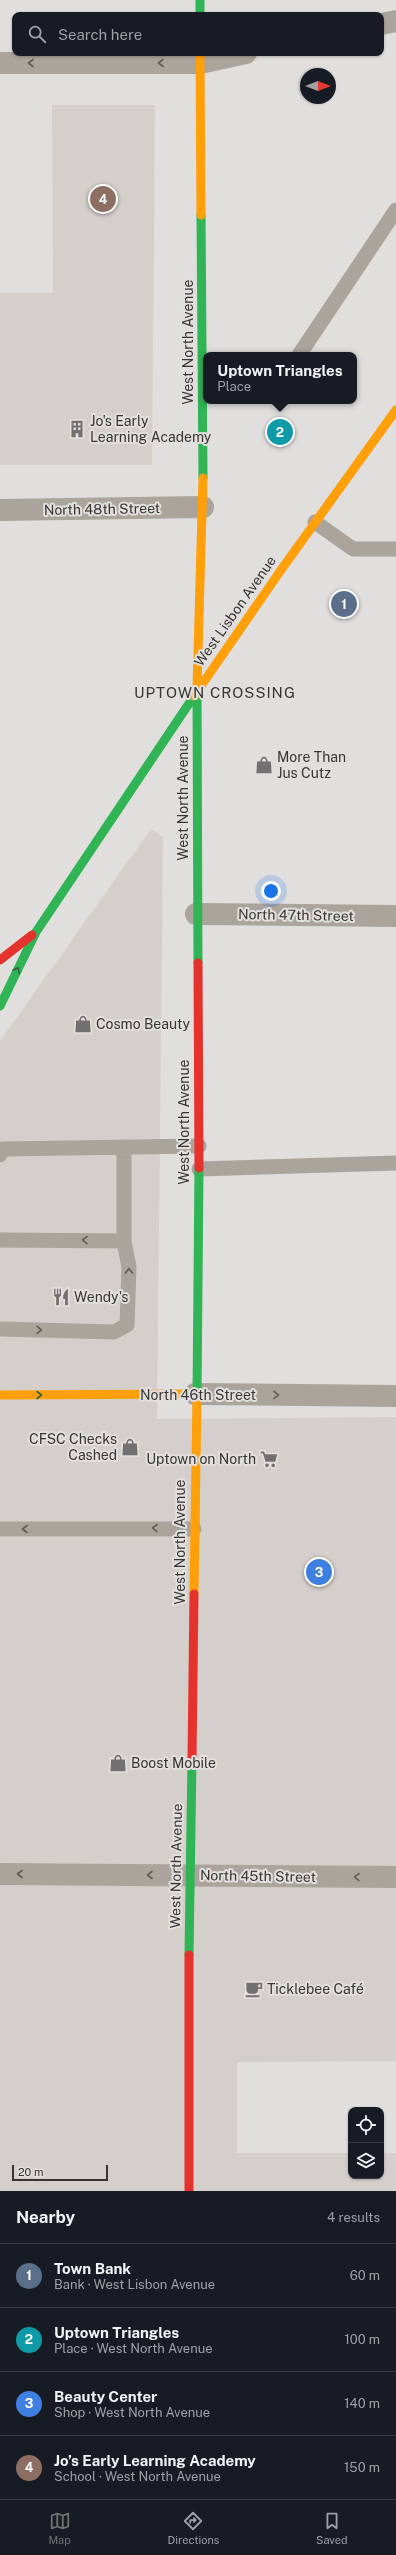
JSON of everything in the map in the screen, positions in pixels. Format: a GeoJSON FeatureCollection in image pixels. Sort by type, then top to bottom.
{"type":"FeatureCollection","features":[{"type":"Feature","properties":{"kind":"main road"},"geometry":{"type":"LineString","coordinates":[[200,0],[200,12]]}},
{"type":"Feature","properties":{"kind":"main road","name":"West North Avenue"},"geometry":{"type":"LineString","coordinates":[[200,58],[204,352]]}},
{"type":"Feature","properties":{"kind":"main road","name":"West North Avenue"},"geometry":{"type":"LineString","coordinates":[[189,2191],[189,1875],[193,1716],[198,1169],[196,914],[197,692],[203,507],[204,404]]}},
{"type":"Feature","properties":{"kind":"main road","name":"West Lisbon Avenue"},"geometry":{"type":"LineString","coordinates":[[0,1006],[36,932],[197,692],[315,522],[396,410]]}},
{"type":"Feature","properties":{"kind":"main road","name":"West Lisbon Avenue"},"geometry":{"type":"LineString","coordinates":[[0,960],[36,932]]}},
{"type":"Feature","properties":{"kind":"main road","name":"North 46th Street"},"geometry":{"type":"LineString","coordinates":[[0,1395],[195,1394]]}},
{"type":"Feature","properties":{"kind":"street"},"geometry":{"type":"LineString","coordinates":[[384,23],[396,21]]}},
{"type":"Feature","properties":{"kind":"street"},"geometry":{"type":"LineString","coordinates":[[0,63],[200,58],[218,56]]}},
{"type":"Feature","properties":{"kind":"street","name":"North 48th Street"},"geometry":{"type":"LineString","coordinates":[[0,510],[203,507]]}},
{"type":"Feature","properties":{"kind":"street","name":"North 47th Street"},"geometry":{"type":"LineString","coordinates":[[196,914],[396,916]]}},
{"type":"Feature","properties":{"kind":"street","name":"North 46th Street"},"geometry":{"type":"LineString","coordinates":[[195,1394],[396,1396]]}},
{"type":"Feature","properties":{"kind":"street","name":"North 45th Street"},"geometry":{"type":"LineString","coordinates":[[0,1874],[396,1877]]}},
{"type":"Feature","properties":{"kind":"lane"},"geometry":{"type":"LineString","coordinates":[[301,352],[396,210]]}},
{"type":"Feature","properties":{"kind":"lane"},"geometry":{"type":"LineString","coordinates":[[315,522],[353,549],[396,549]]}},
{"type":"Feature","properties":{"kind":"lane"},"geometry":{"type":"LineString","coordinates":[[0,1155],[4,1149],[198,1146]]}},
{"type":"Feature","properties":{"kind":"lane"},"geometry":{"type":"LineString","coordinates":[[0,1329],[114,1332],[127,1325],[129,1267],[124,1241],[124,1147]]}},
{"type":"Feature","properties":{"kind":"lane"},"geometry":{"type":"LineString","coordinates":[[198,1169],[396,1163]]}},
{"type":"Feature","properties":{"kind":"lane"},"geometry":{"type":"LineString","coordinates":[[0,1240],[124,1241]]}},
{"type":"Feature","properties":{"kind":"lane"},"geometry":{"type":"LineString","coordinates":[[0,1529],[194,1529]]}},
{"type":"Feature","properties":{"kind":"shaded area"},"geometry":{"type":"Polygon","coordinates":[[[52,105],[155,105],[152,465],[0,465],[0,293],[53,293],[52,105]]]}},
{"type":"Feature","properties":{"kind":"shaded area"},"geometry":{"type":"Polygon","coordinates":[[[151,829],[163,837],[157,1419],[396,1417],[396,2061],[237,2062],[237,2153],[348,2153],[348,2179],[384,2179],[384,2153],[396,2153],[396,2191],[0,2191],[0,1041],[151,829]]]}},
{"type":"Feature","properties":{"kind":"traffic: fast"},"geometry":{"type":"LineString","coordinates":[[200,0],[200,12]]}},
{"type":"Feature","properties":{"kind":"traffic: fast"},"geometry":{"type":"LineString","coordinates":[[201,215],[203,478]]}},
{"type":"Feature","properties":{"kind":"traffic: fast"},"geometry":{"type":"LineString","coordinates":[[197,687],[198,963]]}},
{"type":"Feature","properties":{"kind":"traffic: fast"},"geometry":{"type":"LineString","coordinates":[[0,1006],[36,932],[194,696]]}},
{"type":"Feature","properties":{"kind":"traffic: fast"},"geometry":{"type":"LineString","coordinates":[[197,1396],[199,1168]]}},
{"type":"Feature","properties":{"kind":"traffic: fast"},"geometry":{"type":"LineString","coordinates":[[189,1955],[192,1760]]}},
{"type":"Feature","properties":{"kind":"traffic: slow"},"geometry":{"type":"LineString","coordinates":[[200,56],[201,215]]}},
{"type":"Feature","properties":{"kind":"traffic: slow"},"geometry":{"type":"LineString","coordinates":[[194,696],[281,570],[396,410]]}},
{"type":"Feature","properties":{"kind":"traffic: slow"},"geometry":{"type":"LineString","coordinates":[[197,687],[203,478]]}},
{"type":"Feature","properties":{"kind":"traffic: slow"},"geometry":{"type":"LineString","coordinates":[[0,1395],[195,1394]]}},
{"type":"Feature","properties":{"kind":"traffic: slow"},"geometry":{"type":"LineString","coordinates":[[194,1594],[197,1396]]}},
{"type":"Feature","properties":{"kind":"traffic: jam"},"geometry":{"type":"LineString","coordinates":[[0,960],[32,935]]}},
{"type":"Feature","properties":{"kind":"traffic: jam"},"geometry":{"type":"LineString","coordinates":[[198,963],[199,1168]]}},
{"type":"Feature","properties":{"kind":"traffic: jam"},"geometry":{"type":"LineString","coordinates":[[192,1760],[194,1594]]}},
{"type":"Feature","properties":{"kind":"traffic: jam"},"geometry":{"type":"LineString","coordinates":[[189,1955],[189,2191]]}},
{"type":"Feature","properties":{"kind":"place","name":"Jo’s Early Learning Academy"},"geometry":{"type":"Point","coordinates":[103,199]}},
{"type":"Feature","properties":{"kind":"place","name":"Jo's Early Learning Academy"},"geometry":{"type":"Point","coordinates":[77,429]}},
{"type":"Feature","properties":{"kind":"place","name":"Uptown Triangles"},"geometry":{"type":"Point","coordinates":[280,432]}},
{"type":"Feature","properties":{"kind":"place","name":"Town Bank"},"geometry":{"type":"Point","coordinates":[344,604]}},
{"type":"Feature","properties":{"kind":"place","name":"More Than Jus Cutz"},"geometry":{"type":"Point","coordinates":[264,765]}},
{"type":"Feature","properties":{"kind":"place","name":"Cosmo Beauty"},"geometry":{"type":"Point","coordinates":[83,1024]}},
{"type":"Feature","properties":{"kind":"place","name":"Wendy's"},"geometry":{"type":"Point","coordinates":[61,1297]}},
{"type":"Feature","properties":{"kind":"place","name":"CFSC Checks Cashed"},"geometry":{"type":"Point","coordinates":[130,1447]}},
{"type":"Feature","properties":{"kind":"place","name":"Uptown on North"},"geometry":{"type":"Point","coordinates":[269,1459]}},
{"type":"Feature","properties":{"kind":"place","name":"Beauty Center"},"geometry":{"type":"Point","coordinates":[319,1572]}},
{"type":"Feature","properties":{"kind":"place","name":"Boost Mobile"},"geometry":{"type":"Point","coordinates":[118,1763]}},
{"type":"Feature","properties":{"kind":"place","name":"Ticklebee Café"},"geometry":{"type":"Point","coordinates":[254,1989]}},
{"type":"Feature","properties":{"kind":"district","name":"UPTOWN CROSSING"},"geometry":{"type":"Point","coordinates":[215,692]}}]}
